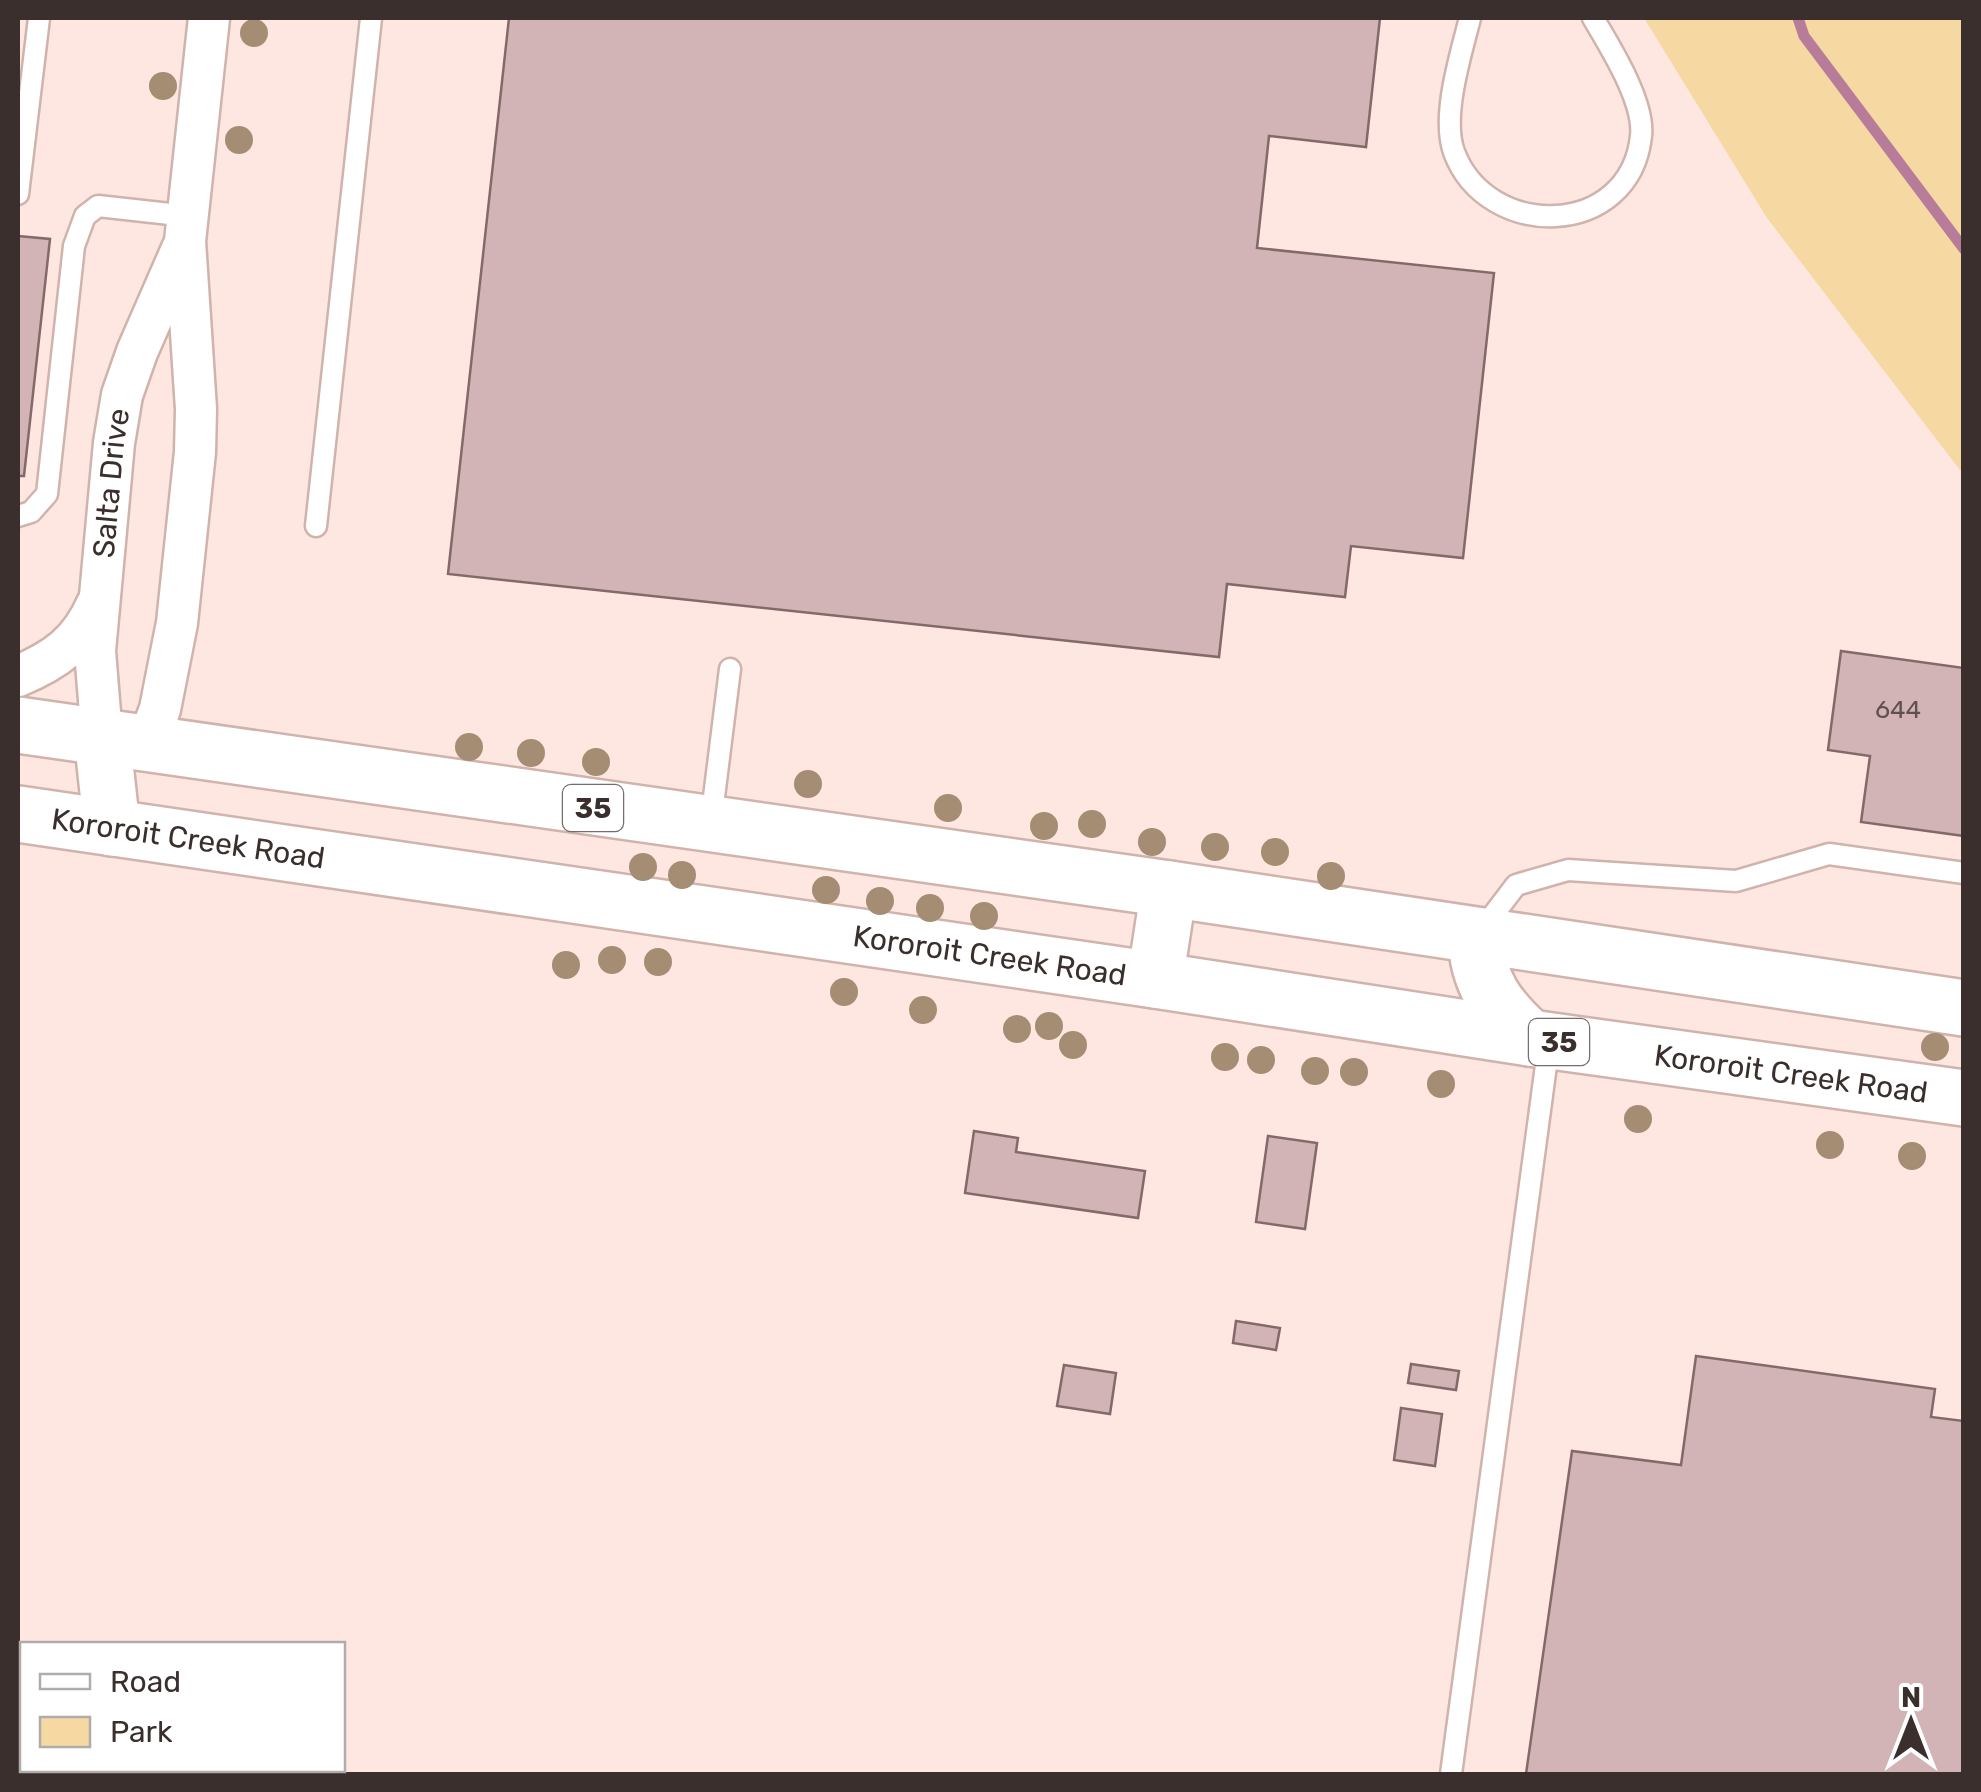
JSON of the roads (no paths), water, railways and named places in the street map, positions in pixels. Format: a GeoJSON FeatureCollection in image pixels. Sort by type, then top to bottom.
{"type":"FeatureCollection","features":[{"type":"Feature","properties":{"kind":"main road","name":"35"},"geometry":{"type":"LineString","coordinates":[[18,725],[1169,889],[1964,1008]]}},
{"type":"Feature","properties":{"kind":"main road"},"geometry":{"type":"LineString","coordinates":[[112,828],[125,741]]}},
{"type":"Feature","properties":{"kind":"main road","name":"Kororoit Creek Road"},"geometry":{"type":"LineString","coordinates":[[18,814],[1964,1098]]}},
{"type":"Feature","properties":{"kind":"main road"},"geometry":{"type":"LineString","coordinates":[[1155,980],[1169,889]]}},
{"type":"Feature","properties":{"kind":"main road"},"geometry":{"type":"LineString","coordinates":[[1476,936],[1477,958],[1495,1003],[1540,1039]]}},
{"type":"Feature","properties":{"kind":"street","name":"Salta Drive"},"geometry":{"type":"LineString","coordinates":[[186,229],[122,395],[95,650],[125,741],[160,709],[177,623],[195,452],[186,229],[209,18]]}},
{"type":"Feature","properties":{"kind":"street"},"geometry":{"type":"LineString","coordinates":[[18,676],[64,650],[86,629],[99,600]]}},
{"type":"Feature","properties":{"kind":"lane"},"geometry":{"type":"LineString","coordinates":[[18,194],[39,18]]}},
{"type":"Feature","properties":{"kind":"lane"},"geometry":{"type":"LineString","coordinates":[[316,526],[370,18]]}},
{"type":"Feature","properties":{"kind":"lane"},"geometry":{"type":"LineString","coordinates":[[1470,18],[1452,87],[1453,151],[1479,193],[1532,217],[1590,211],[1626,183],[1642,135],[1618,62],[1593,18]]}},
{"type":"Feature","properties":{"kind":"lane"},"geometry":{"type":"LineString","coordinates":[[18,516],[31,512],[46,494],[74,246],[85,216],[98,206],[186,229]]}},
{"type":"Feature","properties":{"kind":"lane"},"geometry":{"type":"LineString","coordinates":[[711,824],[730,669]]}},
{"type":"Feature","properties":{"kind":"lane"},"geometry":{"type":"LineString","coordinates":[[1476,936],[1516,885],[1568,870],[1736,881],[1829,854],[1964,874]]}},
{"type":"Feature","properties":{"kind":"lane"},"geometry":{"type":"LineString","coordinates":[[1451,1774],[1540,1039]]}},
{"type":"Feature","properties":{"kind":"waterway"},"geometry":{"type":"LineString","coordinates":[[1798,18],[1804,36],[1964,249]]}}]}
